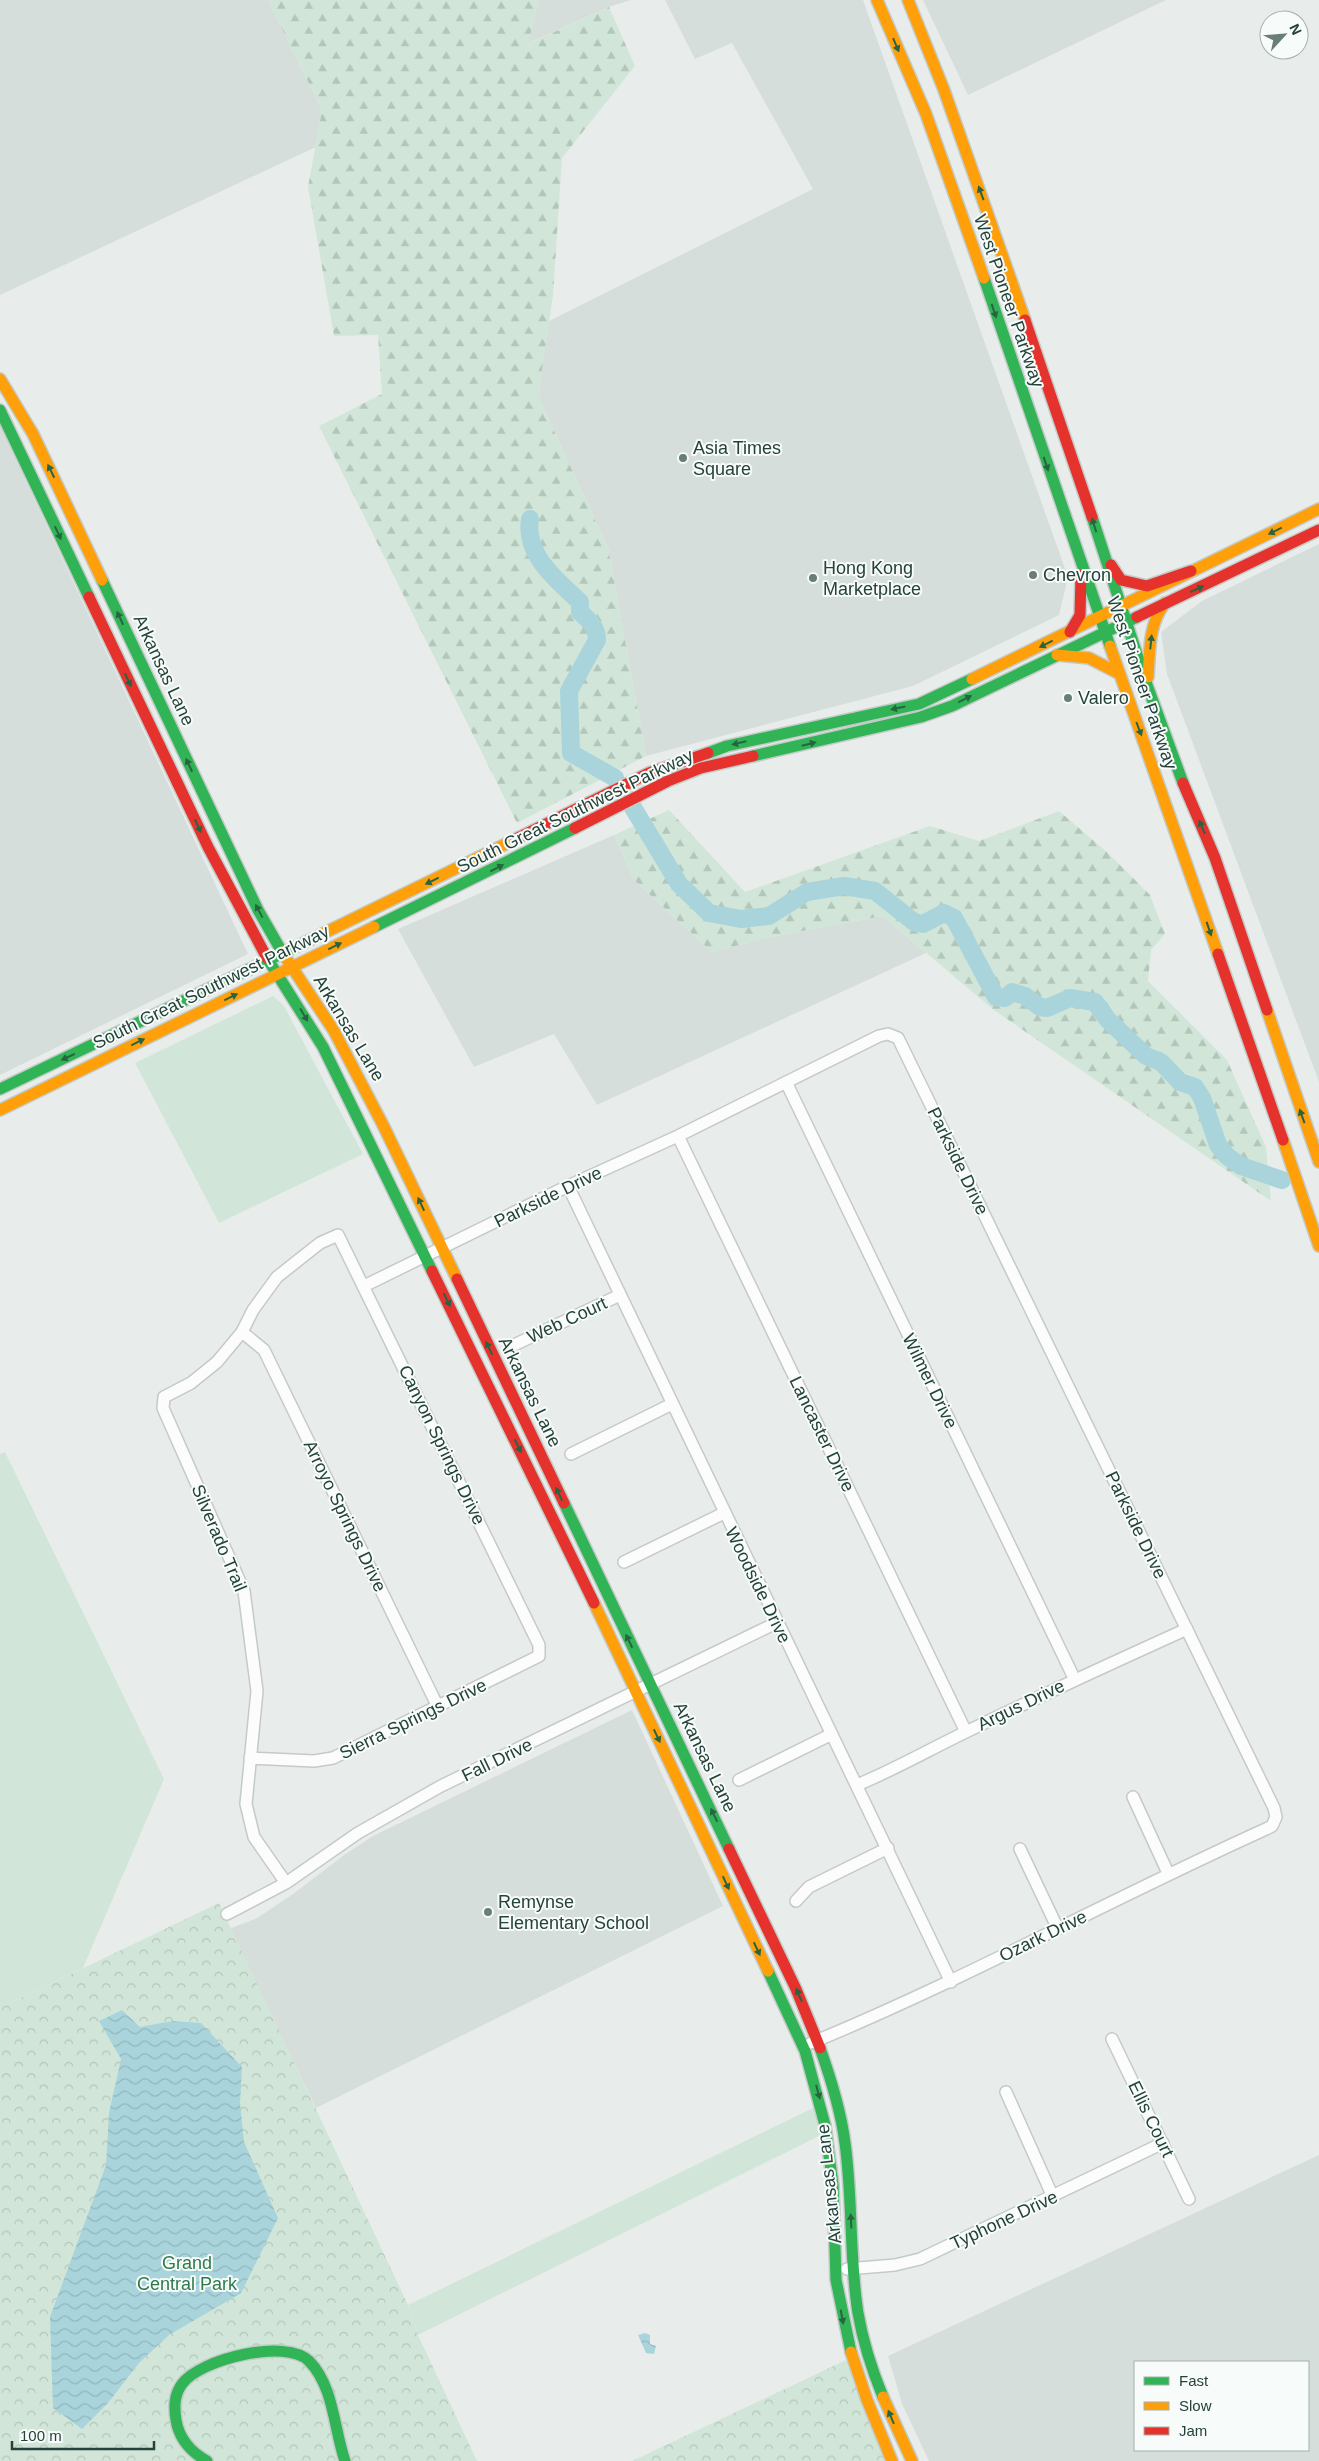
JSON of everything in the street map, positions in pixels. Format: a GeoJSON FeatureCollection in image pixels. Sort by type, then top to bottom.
{"type":"FeatureCollection","features":[{"type":"Feature","properties":{"kind":"main road","name":"West Pioneer Parkway"},"geometry":{"type":"LineString","coordinates":[[877,0],[931,132],[991,260],[1104,554],[1147,685],[1180,776],[1215,858],[1319,1162]]}},
{"type":"Feature","properties":{"kind":"main road","name":"West Pioneer Parkway"},"geometry":{"type":"LineString","coordinates":[[908,0],[954,121],[991,260],[1026,406],[1319,1246]]}},
{"type":"Feature","properties":{"kind":"main road","name":"Arkansas Lane"},"geometry":{"type":"LineString","coordinates":[[0,378],[33,434],[258,910],[291,967],[338,1038],[384,1127],[777,1947],[818,2040],[842,2122],[850,2180],[858,2314],[866,2354],[891,2418],[912,2461]]}},
{"type":"Feature","properties":{"kind":"main road","name":"Arkansas Lane"},"geometry":{"type":"LineString","coordinates":[[0,410],[208,847],[243,916],[324,1047],[636,1692],[803,2046],[818,2090],[828,2136],[832,2170],[836,2268],[842,2323],[868,2408],[892,2461]]}},
{"type":"Feature","properties":{"kind":"main road","name":"South Great Southwest Parkway"},"geometry":{"type":"LineString","coordinates":[[0,1089],[283,954],[664,767],[727,746],[919,704],[1319,509]]}},
{"type":"Feature","properties":{"kind":"main road","name":"South Great Southwest Parkway"},"geometry":{"type":"LineString","coordinates":[[0,1110],[482,875],[668,781],[700,768],[921,717],[952,706],[1104,631],[1319,530]]}},
{"type":"Feature","properties":{"kind":"main road"},"geometry":{"type":"LineString","coordinates":[[1104,554],[1121,580],[1137,585],[1147,586],[1192,571]]}},
{"type":"Feature","properties":{"kind":"main road"},"geometry":{"type":"LineString","coordinates":[[1070,632],[1080,615],[1082,592],[1080,558]]}},
{"type":"Feature","properties":{"kind":"main road"},"geometry":{"type":"LineString","coordinates":[[1147,685],[1152,624],[1165,603]]}},
{"type":"Feature","properties":{"kind":"main road"},"geometry":{"type":"LineString","coordinates":[[1057,655],[1077,654],[1099,661],[1118,673]]}},
{"type":"Feature","properties":{"kind":"main road"},"geometry":{"type":"LineString","coordinates":[[111,1036],[119,1051]]}},
{"type":"Feature","properties":{"kind":"main road"},"geometry":{"type":"LineString","coordinates":[[207,2461],[188,2448],[179,2431],[175,2411],[176,2400],[183,2384],[192,2373],[210,2363],[272,2351],[290,2350],[308,2360],[320,2375],[345,2461]]}},
{"type":"Feature","properties":{"kind":"street","name":"Parkside Drive"},"geometry":{"type":"LineString","coordinates":[[364,1286],[568,1186],[678,1136],[880,1036],[888,1034],[898,1038],[1274,1808],[1276,1817]]}},
{"type":"Feature","properties":{"kind":"street","name":"Wilmer Drive"},"geometry":{"type":"LineString","coordinates":[[786,1082],[1075,1680]]}},
{"type":"Feature","properties":{"kind":"street","name":"Lancaster Drive"},"geometry":{"type":"LineString","coordinates":[[678,1136],[966,1732]]}},
{"type":"Feature","properties":{"kind":"street","name":"Woodside Drive"},"geometry":{"type":"LineString","coordinates":[[568,1186],[776,1624],[888,1848],[951,1982]]}},
{"type":"Feature","properties":{"kind":"street","name":"Canyon Springs Drive"},"geometry":{"type":"LineString","coordinates":[[242,1332],[253,1310],[277,1277],[320,1243],[338,1235],[539,1645],[539,1656]]}},
{"type":"Feature","properties":{"kind":"street","name":"Web Court"},"geometry":{"type":"LineString","coordinates":[[514,1344],[620,1295]]}},
{"type":"Feature","properties":{"kind":"street","name":"Silverado Trail"},"geometry":{"type":"LineString","coordinates":[[242,1332],[217,1362],[191,1382],[164,1397],[163,1408],[244,1591],[257,1691],[246,1804],[254,1837],[286,1883]]}},
{"type":"Feature","properties":{"kind":"street","name":"Arroyo Springs Drive"},"geometry":{"type":"LineString","coordinates":[[242,1332],[264,1350],[438,1707]]}},
{"type":"Feature","properties":{"kind":"street"},"geometry":{"type":"LineString","coordinates":[[571,1454],[672,1404]]}},
{"type":"Feature","properties":{"kind":"street"},"geometry":{"type":"LineString","coordinates":[[624,1562],[724,1513]]}},
{"type":"Feature","properties":{"kind":"street","name":"Fall Drive"},"geometry":{"type":"LineString","coordinates":[[227,1914],[286,1883],[358,1834],[442,1786],[776,1624]]}},
{"type":"Feature","properties":{"kind":"street","name":"Argus Drive"},"geometry":{"type":"LineString","coordinates":[[857,1785],[895,1770],[966,1732],[1187,1629]]}},
{"type":"Feature","properties":{"kind":"street","name":"Sierra Springs Drive"},"geometry":{"type":"LineString","coordinates":[[250,1758],[314,1761],[333,1758],[539,1656]]}},
{"type":"Feature","properties":{"kind":"street"},"geometry":{"type":"LineString","coordinates":[[739,1780],[832,1734]]}},
{"type":"Feature","properties":{"kind":"street"},"geometry":{"type":"LineString","coordinates":[[1133,1797],[1168,1873]]}},
{"type":"Feature","properties":{"kind":"street","name":"Ozark Drive"},"geometry":{"type":"LineString","coordinates":[[803,2046],[951,1982],[1168,1873],[1272,1826],[1276,1817]]}},
{"type":"Feature","properties":{"kind":"street"},"geometry":{"type":"LineString","coordinates":[[796,1901],[809,1887],[888,1848]]}},
{"type":"Feature","properties":{"kind":"street"},"geometry":{"type":"LineString","coordinates":[[1020,1849],[1058,1929]]}},
{"type":"Feature","properties":{"kind":"street","name":"Ellis Court"},"geometry":{"type":"LineString","coordinates":[[1112,2039],[1189,2199]]}},
{"type":"Feature","properties":{"kind":"street"},"geometry":{"type":"LineString","coordinates":[[1006,2092],[1053,2197]]}},
{"type":"Feature","properties":{"kind":"street","name":"Typhone Drive"},"geometry":{"type":"LineString","coordinates":[[836,2268],[854,2270],[895,2265],[920,2259],[1163,2143]]}},
{"type":"Feature","properties":{"kind":"shaded area"},"geometry":{"type":"Polygon","coordinates":[[[0,0],[268,0],[322,110],[316,147],[0,295],[0,0]]]}},
{"type":"Feature","properties":{"kind":"shaded area"},"geometry":{"type":"Polygon","coordinates":[[[539,0],[631,0],[609,7],[527,44],[539,0]]]}},
{"type":"Feature","properties":{"kind":"shaded area"},"geometry":{"type":"Polygon","coordinates":[[[665,0],[863,0],[1068,577],[1059,615],[913,686],[646,756],[608,548],[538,396],[549,321],[813,189],[732,43],[695,59],[665,0]]]}},
{"type":"Feature","properties":{"kind":"shaded area"},"geometry":{"type":"Polygon","coordinates":[[[923,0],[1166,0],[968,95],[923,0]]]}},
{"type":"Feature","properties":{"kind":"shaded area"},"geometry":{"type":"Polygon","coordinates":[[[0,426],[248,954],[0,1075],[0,426]]]}},
{"type":"Feature","properties":{"kind":"shaded area"},"geometry":{"type":"Polygon","coordinates":[[[1319,544],[1319,1082],[1167,674],[1161,632],[1202,601],[1319,544]]]}},
{"type":"Feature","properties":{"kind":"shaded area"},"geometry":{"type":"Polygon","coordinates":[[[614,835],[634,880],[712,952],[770,937],[882,916],[926,953],[597,1105],[554,1034],[474,1067],[398,929],[614,835]]]}},
{"type":"Feature","properties":{"kind":"shaded area","name":"Remynse Elementary School"},"geometry":{"type":"Polygon","coordinates":[[[632,1710],[723,1906],[316,2108],[229,1929],[257,1918],[373,1836],[632,1710]]]}},
{"type":"Feature","properties":{"kind":"shaded area"},"geometry":{"type":"Polygon","coordinates":[[[1319,2155],[1319,2461],[929,2461],[902,2404],[888,2356],[1319,2155]]]}},
{"type":"Feature","properties":{"kind":"green space"},"geometry":{"type":"Polygon","coordinates":[[[268,0],[539,0],[528,44],[609,7],[635,66],[562,158],[553,296],[538,396],[608,548],[646,756],[517,823],[319,426],[382,394],[378,335],[334,336],[308,187],[322,110],[268,0]]]}},
{"type":"Feature","properties":{"kind":"green space"},"geometry":{"type":"Polygon","coordinates":[[[669,810],[745,892],[930,826],[979,841],[1059,811],[1108,853],[1150,895],[1165,934],[1151,950],[1148,981],[1227,1060],[1266,1147],[1271,1201],[994,1010],[882,916],[770,937],[712,952],[634,880],[614,835],[669,810]]]}},
{"type":"Feature","properties":{"kind":"green space"},"geometry":{"type":"Polygon","coordinates":[[[273,996],[284,1006],[363,1154],[219,1223],[135,1063],[273,996]]]}},
{"type":"Feature","properties":{"kind":"green space"},"geometry":{"type":"Polygon","coordinates":[[[5,1452],[164,1779],[83,1968],[0,2008],[0,1454],[5,1452]]]}},
{"type":"Feature","properties":{"kind":"green space","name":"Grand Central Park"},"geometry":{"type":"Polygon","coordinates":[[[219,1903],[408,2305],[418,2335],[477,2461],[0,2461],[0,2008],[219,1903]]]}},
{"type":"Feature","properties":{"kind":"green space"},"geometry":{"type":"Polygon","coordinates":[[[815,2107],[819,2136],[418,2335],[408,2305],[815,2107]]]}},
{"type":"Feature","properties":{"kind":"green space"},"geometry":{"type":"Polygon","coordinates":[[[846,2360],[887,2461],[632,2461],[846,2360]]]}},
{"type":"Feature","properties":{"kind":"water"},"geometry":{"type":"Polygon","coordinates":[[[122,2010],[140,2027],[172,2021],[201,2023],[242,2067],[240,2103],[244,2142],[278,2218],[241,2293],[169,2335],[139,2363],[108,2403],[82,2429],[53,2408],[50,2317],[106,2165],[109,2113],[121,2059],[99,2021],[122,2010]]]}},
{"type":"Feature","properties":{"kind":"water"},"geometry":{"type":"Polygon","coordinates":[[[645,2333],[650,2335],[650,2344],[656,2346],[654,2354],[646,2353],[638,2335],[645,2333]]]}},
{"type":"Feature","properties":{"kind":"waterway"},"geometry":{"type":"LineString","coordinates":[[530,519],[529,532],[537,555],[552,576],[580,602],[580,612],[592,624],[597,635],[597,640],[569,691],[571,753],[615,778]]}},
{"type":"Feature","properties":{"kind":"waterway"},"geometry":{"type":"LineString","coordinates":[[632,806],[679,884],[709,913],[741,919],[769,916],[807,892],[844,886],[875,891],[914,922],[923,924],[944,913],[954,918],[996,997],[1005,998],[1012,992],[1025,996],[1040,1007],[1047,1008],[1070,998],[1095,1002],[1108,1020],[1146,1056],[1161,1062],[1180,1082],[1195,1087],[1202,1098],[1218,1145],[1227,1156],[1241,1166],[1282,1180]]}},
{"type":"Feature","properties":{"kind":"traffic: fast"},"geometry":{"type":"LineString","coordinates":[[984,278],[1110,646]]}},
{"type":"Feature","properties":{"kind":"traffic: fast"},"geometry":{"type":"LineString","coordinates":[[0,410],[89,597]]}},
{"type":"Feature","properties":{"kind":"traffic: fast"},"geometry":{"type":"LineString","coordinates":[[1092,517],[1147,685],[1183,783]]}},
{"type":"Feature","properties":{"kind":"traffic: fast"},"geometry":{"type":"LineString","coordinates":[[102,580],[258,910],[282,952]]}},
{"type":"Feature","properties":{"kind":"traffic: fast"},"geometry":{"type":"LineString","coordinates":[[753,756],[921,717],[952,706],[1137,617]]}},
{"type":"Feature","properties":{"kind":"traffic: fast"},"geometry":{"type":"LineString","coordinates":[[708,753],[727,746],[919,704],[972,679]]}},
{"type":"Feature","properties":{"kind":"traffic: fast"},"geometry":{"type":"LineString","coordinates":[[374,927],[575,828]]}},
{"type":"Feature","properties":{"kind":"traffic: fast"},"geometry":{"type":"LineString","coordinates":[[0,1089],[310,940]]}},
{"type":"Feature","properties":{"kind":"traffic: fast"},"geometry":{"type":"LineString","coordinates":[[267,958],[323,1047],[432,1271]]}},
{"type":"Feature","properties":{"kind":"traffic: fast"},"geometry":{"type":"LineString","coordinates":[[564,1503],[729,1849]]}},
{"type":"Feature","properties":{"kind":"traffic: fast"},"geometry":{"type":"LineString","coordinates":[[768,1971],[805,2051],[825,2125],[833,2185],[836,2280],[851,2352]]}},
{"type":"Feature","properties":{"kind":"traffic: fast"},"geometry":{"type":"LineString","coordinates":[[820,2048],[835,2095],[845,2143],[853,2271],[858,2313],[868,2356],[883,2397]]}},
{"type":"Feature","properties":{"kind":"traffic: fast"},"geometry":{"type":"LineString","coordinates":[[207,2461],[187,2444],[178,2427],[175,2415],[175,2401],[177,2392],[182,2384],[192,2375],[224,2360],[244,2354],[282,2351],[298,2354],[309,2361],[324,2383],[345,2461]]}},
{"type":"Feature","properties":{"kind":"traffic: slow"},"geometry":{"type":"LineString","coordinates":[[877,0],[926,114],[984,278]]}},
{"type":"Feature","properties":{"kind":"traffic: slow"},"geometry":{"type":"LineString","coordinates":[[908,0],[944,90],[1025,320]]}},
{"type":"Feature","properties":{"kind":"traffic: slow"},"geometry":{"type":"LineString","coordinates":[[0,379],[33,434],[102,580]]}},
{"type":"Feature","properties":{"kind":"traffic: slow"},"geometry":{"type":"LineString","coordinates":[[972,679],[1319,509]]}},
{"type":"Feature","properties":{"kind":"traffic: slow"},"geometry":{"type":"LineString","coordinates":[[1148,677],[1150,648],[1155,620],[1165,603]]}},
{"type":"Feature","properties":{"kind":"traffic: slow"},"geometry":{"type":"LineString","coordinates":[[1110,646],[1218,954]]}},
{"type":"Feature","properties":{"kind":"traffic: slow"},"geometry":{"type":"LineString","coordinates":[[1057,655],[1089,658],[1118,673]]}},
{"type":"Feature","properties":{"kind":"traffic: slow"},"geometry":{"type":"LineString","coordinates":[[310,940],[518,838]]}},
{"type":"Feature","properties":{"kind":"traffic: slow"},"geometry":{"type":"LineString","coordinates":[[0,1110],[374,927]]}},
{"type":"Feature","properties":{"kind":"traffic: slow"},"geometry":{"type":"LineString","coordinates":[[282,952],[334,1031],[384,1127],[457,1279]]}},
{"type":"Feature","properties":{"kind":"traffic: slow"},"geometry":{"type":"LineString","coordinates":[[1267,1010],[1319,1162]]}},
{"type":"Feature","properties":{"kind":"traffic: slow"},"geometry":{"type":"LineString","coordinates":[[1283,1140],[1319,1246]]}},
{"type":"Feature","properties":{"kind":"traffic: slow"},"geometry":{"type":"LineString","coordinates":[[594,1603],[768,1971]]}},
{"type":"Feature","properties":{"kind":"traffic: slow"},"geometry":{"type":"LineString","coordinates":[[851,2352],[867,2400],[892,2461]]}},
{"type":"Feature","properties":{"kind":"traffic: slow"},"geometry":{"type":"LineString","coordinates":[[883,2397],[912,2461]]}},
{"type":"Feature","properties":{"kind":"traffic: jam"},"geometry":{"type":"LineString","coordinates":[[1025,320],[1092,517]]}},
{"type":"Feature","properties":{"kind":"traffic: jam"},"geometry":{"type":"LineString","coordinates":[[1137,617],[1319,530]]}},
{"type":"Feature","properties":{"kind":"traffic: jam"},"geometry":{"type":"LineString","coordinates":[[1111,565],[1121,580],[1147,586],[1191,571]]}},
{"type":"Feature","properties":{"kind":"traffic: jam"},"geometry":{"type":"LineString","coordinates":[[1070,632],[1080,615],[1081,575]]}},
{"type":"Feature","properties":{"kind":"traffic: jam"},"geometry":{"type":"LineString","coordinates":[[89,597],[208,847],[267,958]]}},
{"type":"Feature","properties":{"kind":"traffic: jam"},"geometry":{"type":"LineString","coordinates":[[518,838],[649,773],[708,753]]}},
{"type":"Feature","properties":{"kind":"traffic: jam"},"geometry":{"type":"LineString","coordinates":[[575,828],[668,781],[701,768],[753,756]]}},
{"type":"Feature","properties":{"kind":"traffic: jam"},"geometry":{"type":"LineString","coordinates":[[1183,783],[1215,858],[1267,1010]]}},
{"type":"Feature","properties":{"kind":"traffic: jam"},"geometry":{"type":"LineString","coordinates":[[1218,954],[1283,1140]]}},
{"type":"Feature","properties":{"kind":"traffic: jam"},"geometry":{"type":"LineString","coordinates":[[432,1271],[594,1603]]}},
{"type":"Feature","properties":{"kind":"traffic: jam"},"geometry":{"type":"LineString","coordinates":[[457,1279],[564,1503]]}},
{"type":"Feature","properties":{"kind":"traffic: jam"},"geometry":{"type":"LineString","coordinates":[[729,1849],[796,1989],[820,2048]]}},
{"type":"Feature","properties":{"kind":"place","name":"Asia Times Square"},"geometry":{"type":"Point","coordinates":[683,458]}},
{"type":"Feature","properties":{"kind":"place","name":"Chevron"},"geometry":{"type":"Point","coordinates":[1033,575]}},
{"type":"Feature","properties":{"kind":"place","name":"Hong Kong Marketplace"},"geometry":{"type":"Point","coordinates":[813,578]}},
{"type":"Feature","properties":{"kind":"place","name":"Valero"},"geometry":{"type":"Point","coordinates":[1068,698]}},
{"type":"Feature","properties":{"kind":"place","name":"Remynse Elementary School"},"geometry":{"type":"Point","coordinates":[488,1912]}}]}
